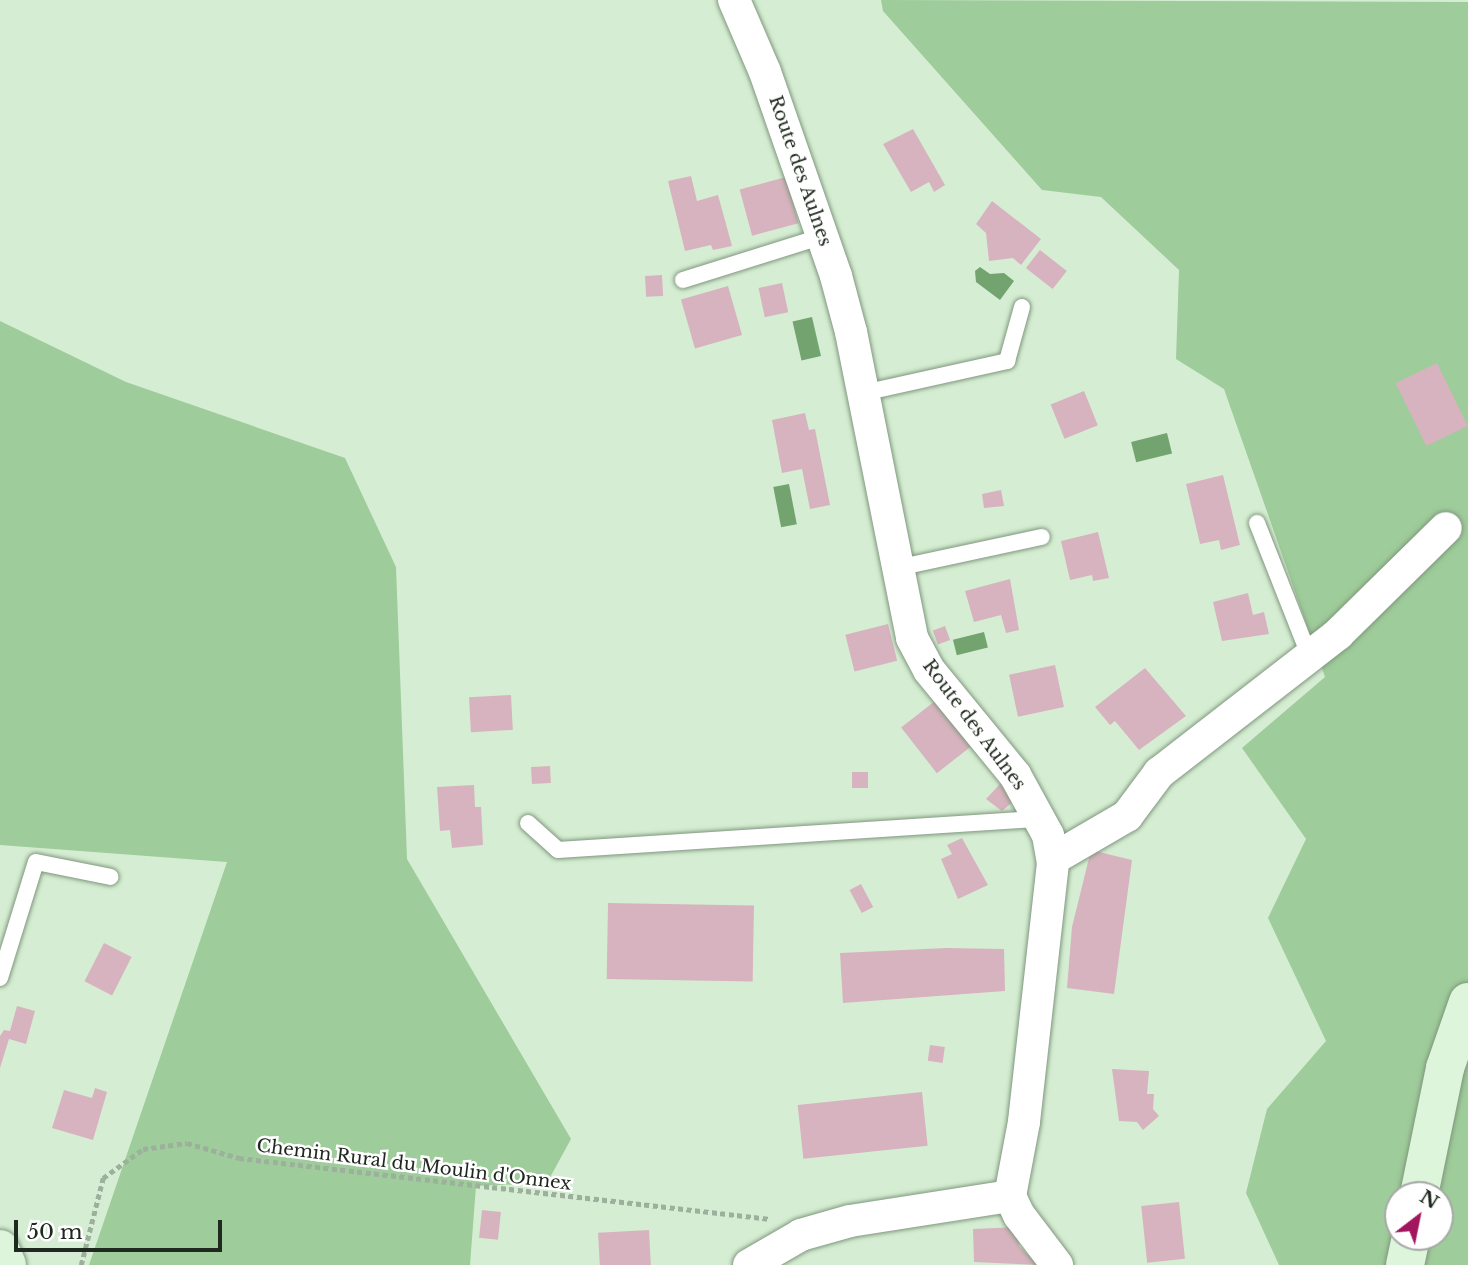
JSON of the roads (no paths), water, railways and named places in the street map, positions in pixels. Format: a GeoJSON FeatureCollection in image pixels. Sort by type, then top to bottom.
{"type":"FeatureCollection","features":[{"type":"Feature","properties":{"kind":"street","name":"Route des Aulnes"},"geometry":{"type":"LineString","coordinates":[[734,0],[823,236],[852,332],[912,638],[929,670],[1014,775],[1041,820],[1053,859],[1024,1122],[1010,1196]]}},
{"type":"Feature","properties":{"kind":"street"},"geometry":{"type":"LineString","coordinates":[[1053,859],[1127,816],[1159,773],[1338,634],[1446,527]]}},
{"type":"Feature","properties":{"kind":"street"},"geometry":{"type":"LineString","coordinates":[[1422,1181],[1446,1068],[1468,1002]]}},
{"type":"Feature","properties":{"kind":"street"},"geometry":{"type":"LineString","coordinates":[[749,1265],[801,1235],[820,1229],[1010,1196],[1018,1215],[1057,1265]]}},
{"type":"Feature","properties":{"kind":"street"},"geometry":{"type":"LineString","coordinates":[[0,1249],[7,1265]]}},
{"type":"Feature","properties":{"kind":"lane"},"geometry":{"type":"LineString","coordinates":[[683,280],[823,236]]}},
{"type":"Feature","properties":{"kind":"lane"},"geometry":{"type":"LineString","coordinates":[[863,393],[1007,361],[1022,307]]}},
{"type":"Feature","properties":{"kind":"lane"},"geometry":{"type":"LineString","coordinates":[[1257,523],[1309,655]]}},
{"type":"Feature","properties":{"kind":"lane"},"geometry":{"type":"LineString","coordinates":[[897,568],[1042,537]]}},
{"type":"Feature","properties":{"kind":"lane"},"geometry":{"type":"LineString","coordinates":[[528,823],[558,850],[1041,820]]}},
{"type":"Feature","properties":{"kind":"lane"},"geometry":{"type":"LineString","coordinates":[[0,978],[36,862],[111,877]]}}]}
